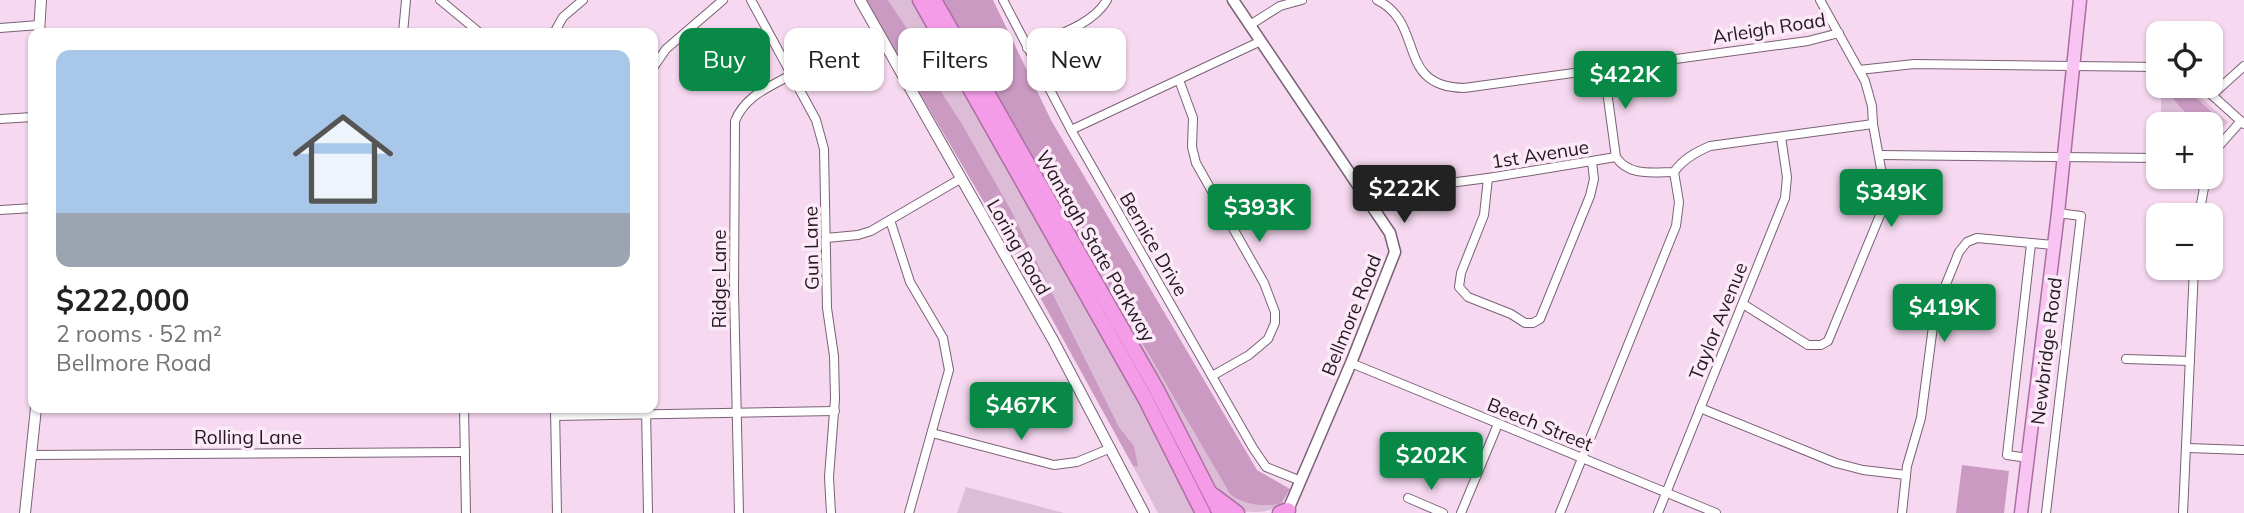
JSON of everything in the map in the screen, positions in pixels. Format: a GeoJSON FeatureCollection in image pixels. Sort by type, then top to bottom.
{"type":"FeatureCollection","features":[{"type":"Feature","properties":{"kind":"highway","name":"Wantagh State Parkway"},"geometry":{"type":"LineString","coordinates":[[920,0],[1138,386],[1201,513]]}},
{"type":"Feature","properties":{"kind":"highway","name":"Wantagh State Parkway"},"geometry":{"type":"LineString","coordinates":[[934,0],[1157,390],[1220,513]]}},
{"type":"Feature","properties":{"kind":"highway"},"geometry":{"type":"LineString","coordinates":[[1210,492],[1237,513]]}},
{"type":"Feature","properties":{"kind":"main road","name":"Bellmore Road"},"geometry":{"type":"LineString","coordinates":[[1233,0],[1390,233],[1395,252],[1351,363],[1285,512]]}},
{"type":"Feature","properties":{"kind":"main road","name":"Newbridge Road"},"geometry":{"type":"LineString","coordinates":[[2021,513],[2058,213],[2080,0]]}},
{"type":"Feature","properties":{"kind":"street"},"geometry":{"type":"LineString","coordinates":[[39,28],[41,0]]}},
{"type":"Feature","properties":{"kind":"street"},"geometry":{"type":"LineString","coordinates":[[404,28],[406,0]]}},
{"type":"Feature","properties":{"kind":"street"},"geometry":{"type":"LineString","coordinates":[[440,0],[474,28]]}},
{"type":"Feature","properties":{"kind":"street"},"geometry":{"type":"LineString","coordinates":[[557,28],[564,17],[583,0]]}},
{"type":"Feature","properties":{"kind":"street"},"geometry":{"type":"LineString","coordinates":[[658,61],[666,49],[723,0]]}},
{"type":"Feature","properties":{"kind":"street","name":"Gun Lane"},"geometry":{"type":"LineString","coordinates":[[751,0],[784,60]]}},
{"type":"Feature","properties":{"kind":"street","name":"Loring Road"},"geometry":{"type":"LineString","coordinates":[[860,0],[1111,448],[1144,513]]}},
{"type":"Feature","properties":{"kind":"street","name":"Bernice Drive"},"geometry":{"type":"LineString","coordinates":[[1003,0],[1027,48]]}},
{"type":"Feature","properties":{"kind":"street"},"geometry":{"type":"LineString","coordinates":[[1071,28],[1087,21],[1101,10],[1107,0]]}},
{"type":"Feature","properties":{"kind":"street"},"geometry":{"type":"LineString","coordinates":[[1250,25],[1280,6],[1302,0]]}},
{"type":"Feature","properties":{"kind":"street","name":"Arleigh Road"},"geometry":{"type":"LineString","coordinates":[[1377,0],[1390,8],[1405,30],[1418,67],[1431,80],[1448,88],[1808,41],[1839,33]]}},
{"type":"Feature","properties":{"kind":"street"},"geometry":{"type":"LineString","coordinates":[[1390,8],[1398,0]]}},
{"type":"Feature","properties":{"kind":"street"},"geometry":{"type":"LineString","coordinates":[[1742,304],[1808,345],[1821,345],[1828,341],[1883,208],[1885,191],[1880,155],[1865,80],[1821,0]]}},
{"type":"Feature","properties":{"kind":"street"},"geometry":{"type":"LineString","coordinates":[[0,27],[28,28]]}},
{"type":"Feature","properties":{"kind":"street"},"geometry":{"type":"LineString","coordinates":[[1071,130],[1261,41]]}},
{"type":"Feature","properties":{"kind":"street"},"geometry":{"type":"LineString","coordinates":[[1859,70],[1914,64],[2146,67]]}},
{"type":"Feature","properties":{"kind":"street"},"geometry":{"type":"LineString","coordinates":[[2223,85],[2244,66]]}},
{"type":"Feature","properties":{"kind":"street"},"geometry":{"type":"LineString","coordinates":[[1604,69],[1616,157]]}},
{"type":"Feature","properties":{"kind":"street","name":"Ridge Lane"},"geometry":{"type":"LineString","coordinates":[[739,513],[735,121],[740,108],[748,99],[784,79]]}},
{"type":"Feature","properties":{"kind":"street"},"geometry":{"type":"LineString","coordinates":[[1179,80],[1193,118],[1192,147],[1196,163],[1264,283],[1275,312],[1275,323],[1268,339],[1249,355],[1212,376]]}},
{"type":"Feature","properties":{"kind":"street","name":"Gun Lane"},"geometry":{"type":"LineString","coordinates":[[801,91],[822,135],[825,163],[827,308],[834,356],[835,411],[829,477],[831,513]]}},
{"type":"Feature","properties":{"kind":"street","name":"Bernice Drive"},"geometry":{"type":"LineString","coordinates":[[1050,91],[1253,448],[1266,467],[1301,481]]}},
{"type":"Feature","properties":{"kind":"street"},"geometry":{"type":"LineString","coordinates":[[2215,98],[2242,122],[2223,142]]}},
{"type":"Feature","properties":{"kind":"street"},"geometry":{"type":"LineString","coordinates":[[0,119],[28,117]]}},
{"type":"Feature","properties":{"kind":"street"},"geometry":{"type":"LineString","coordinates":[[1559,513],[1676,226],[1679,202],[1674,172],[1679,165],[1710,146],[1872,124]]}},
{"type":"Feature","properties":{"kind":"street","name":"Taylor Avenue"},"geometry":{"type":"LineString","coordinates":[[1658,513],[1785,198],[1787,177],[1781,137]]}},
{"type":"Feature","properties":{"kind":"street"},"geometry":{"type":"LineString","coordinates":[[1880,155],[2146,158]]}},
{"type":"Feature","properties":{"kind":"street","name":"1st Avenue"},"geometry":{"type":"LineString","coordinates":[[1364,194],[1488,178],[1616,157],[1622,166],[1633,171],[1674,172]]}},
{"type":"Feature","properties":{"kind":"street"},"geometry":{"type":"LineString","coordinates":[[1488,178],[1484,215],[1461,273],[1459,287],[1468,297],[1511,314],[1525,323],[1533,323],[1540,319],[1590,196],[1594,178],[1592,162]]}},
{"type":"Feature","properties":{"kind":"street"},"geometry":{"type":"LineString","coordinates":[[827,238],[858,235],[960,180]]}},
{"type":"Feature","properties":{"kind":"street"},"geometry":{"type":"LineString","coordinates":[[0,210],[28,208]]}},
{"type":"Feature","properties":{"kind":"street","name":"Newbridge Road"},"geometry":{"type":"LineString","coordinates":[[2046,513],[2081,216],[2058,213]]}},
{"type":"Feature","properties":{"kind":"street"},"geometry":{"type":"LineString","coordinates":[[890,220],[911,282],[943,338],[949,370],[909,513]]}},
{"type":"Feature","properties":{"kind":"street"},"geometry":{"type":"LineString","coordinates":[[1902,513],[1907,466],[1922,418],[1935,311],[1959,252],[1967,242],[1977,238],[2053,245]]}},
{"type":"Feature","properties":{"kind":"street","name":"Newbridge Road"},"geometry":{"type":"LineString","coordinates":[[2028,458],[2007,455],[2031,244]]}},
{"type":"Feature","properties":{"kind":"street"},"geometry":{"type":"LineString","coordinates":[[2183,513],[2193,280]]}},
{"type":"Feature","properties":{"kind":"street"},"geometry":{"type":"LineString","coordinates":[[2126,359],[2190,361]]}},
{"type":"Feature","properties":{"kind":"street","name":"Beech Street"},"geometry":{"type":"LineString","coordinates":[[1351,363],[1716,513]]}},
{"type":"Feature","properties":{"kind":"street"},"geometry":{"type":"LineString","coordinates":[[1700,408],[1836,463],[1863,470],[1906,475]]}},
{"type":"Feature","properties":{"kind":"street"},"geometry":{"type":"LineString","coordinates":[[658,411],[835,411]]}},
{"type":"Feature","properties":{"kind":"street"},"geometry":{"type":"LineString","coordinates":[[25,513],[35,413]]}},
{"type":"Feature","properties":{"kind":"street"},"geometry":{"type":"LineString","coordinates":[[464,413],[466,513]]}},
{"type":"Feature","properties":{"kind":"street"},"geometry":{"type":"LineString","coordinates":[[555,413],[557,513]]}},
{"type":"Feature","properties":{"kind":"street"},"geometry":{"type":"LineString","coordinates":[[646,413],[648,513]]}},
{"type":"Feature","properties":{"kind":"street"},"geometry":{"type":"LineString","coordinates":[[1461,513],[1498,424]]}},
{"type":"Feature","properties":{"kind":"street"},"geometry":{"type":"LineString","coordinates":[[932,433],[1054,465],[1077,462],[1111,448]]}},
{"type":"Feature","properties":{"kind":"street"},"geometry":{"type":"LineString","coordinates":[[2188,448],[2244,450]]}},
{"type":"Feature","properties":{"kind":"street","name":"Rolling Lane"},"geometry":{"type":"LineString","coordinates":[[31,455],[465,452]]}},
{"type":"Feature","properties":{"kind":"street"},"geometry":{"type":"LineString","coordinates":[[1408,498],[1443,513]]}},
{"type":"Feature","properties":{"kind":"shaded area"},"geometry":{"type":"Polygon","coordinates":[[[865,0],[888,0],[907,28],[898,28],[898,56],[884,28],[865,0]]]}},
{"type":"Feature","properties":{"kind":"shaded area"},"geometry":{"type":"Polygon","coordinates":[[[888,0],[911,0],[927,28],[907,28],[888,0]]]}},
{"type":"Feature","properties":{"kind":"shaded area"},"geometry":{"type":"Polygon","coordinates":[[[942,0],[993,0],[1007,28],[958,28],[942,0]]]}},
{"type":"Feature","properties":{"kind":"shaded area"},"geometry":{"type":"Polygon","coordinates":[[[1013,41],[1027,70],[1027,91],[1037,91],[1051,120],[1257,470],[1290,489],[1282,503],[1269,505],[1241,501],[1230,494],[995,91],[1013,91],[1013,41]]]}},
{"type":"Feature","properties":{"kind":"shaded area"},"geometry":{"type":"Polygon","coordinates":[[[919,91],[941,91],[962,124],[1011,210],[1119,427],[1134,446],[1138,467],[1133,466],[1041,299],[919,91]]]}},
{"type":"Feature","properties":{"kind":"shaded area"},"geometry":{"type":"Polygon","coordinates":[[[941,91],[963,91],[1125,377],[1195,513],[1158,513],[1133,466],[1137,467],[1134,446],[1119,427],[1011,210],[941,91]]]}},
{"type":"Feature","properties":{"kind":"shaded area"},"geometry":{"type":"Polygon","coordinates":[[[2161,98],[2201,98],[2217,112],[2161,112],[2161,98]]]}},
{"type":"Feature","properties":{"kind":"shaded area"},"geometry":{"type":"Polygon","coordinates":[[[2173,98],[2196,98],[2212,112],[2184,112],[2173,98]]]}},
{"type":"Feature","properties":{"kind":"shaded area"},"geometry":{"type":"Polygon","coordinates":[[[1013,123],[1230,494],[1241,501],[1255,504],[1282,503],[1278,506],[1262,512],[1239,511],[1221,496],[1013,123]]]}},
{"type":"Feature","properties":{"kind":"shaded area"},"geometry":{"type":"Polygon","coordinates":[[[1962,465],[2009,471],[2004,513],[1956,513],[1962,465]]]}},
{"type":"Feature","properties":{"kind":"shaded area"},"geometry":{"type":"Polygon","coordinates":[[[966,487],[1064,513],[957,513],[966,487]]]}}]}
